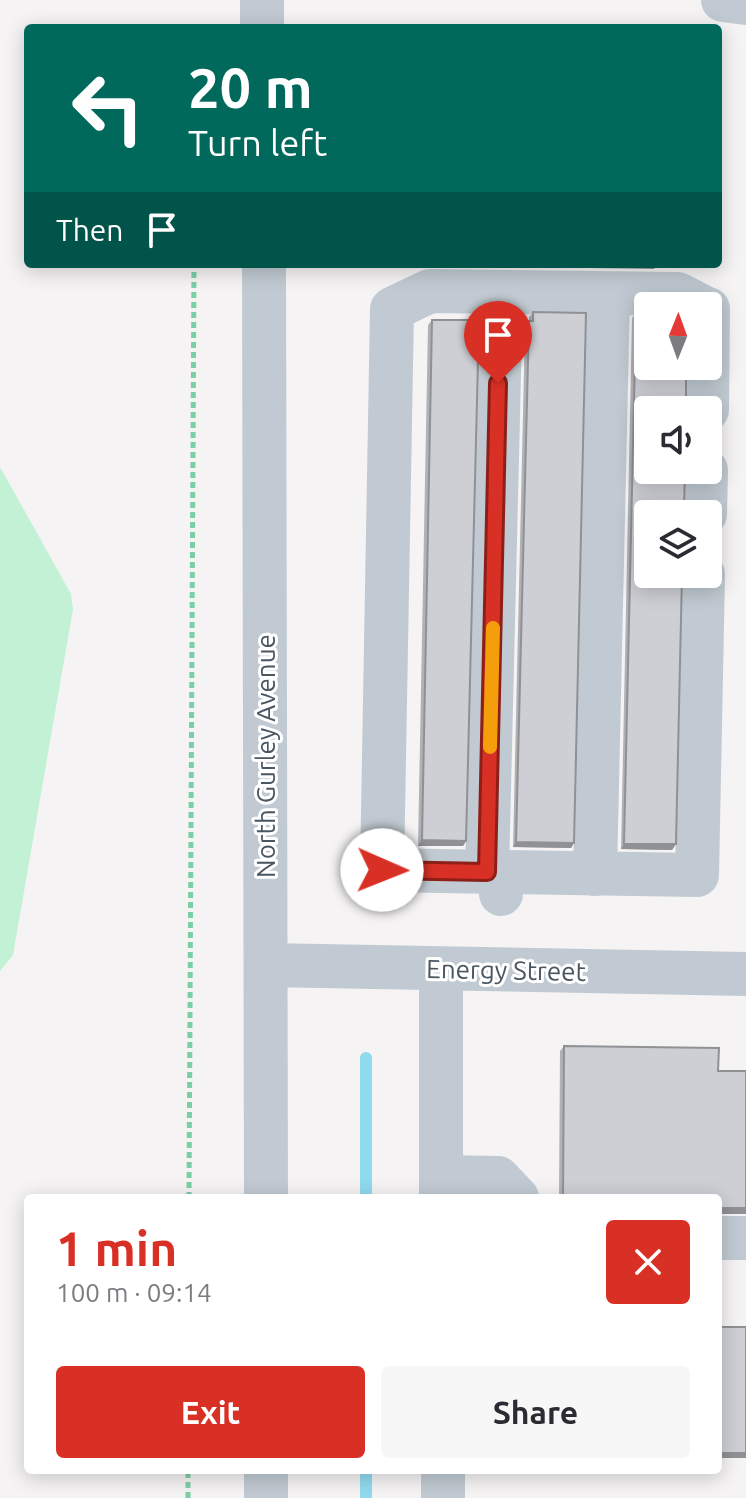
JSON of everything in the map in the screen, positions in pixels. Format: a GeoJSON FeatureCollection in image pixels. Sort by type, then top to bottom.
{"type":"FeatureCollection","features":[{"type":"Feature","properties":{"kind":"street"},"geometry":{"type":"LineString","coordinates":[[262,0],[262,24]]}},
{"type":"Feature","properties":{"kind":"street"},"geometry":{"type":"LineString","coordinates":[[723,0],[746,3]]}},
{"type":"Feature","properties":{"kind":"street","name":"North Gurley Avenue"},"geometry":{"type":"LineString","coordinates":[[264,268],[266,1194]]}},
{"type":"Feature","properties":{"kind":"street"},"geometry":{"type":"LineString","coordinates":[[634,294],[430,291],[392,309],[382,870],[496,879],[595,874],[697,875],[703,588]]}},
{"type":"Feature","properties":{"kind":"street"},"geometry":{"type":"LineString","coordinates":[[496,879],[501,292]]}},
{"type":"Feature","properties":{"kind":"street"},"geometry":{"type":"LineString","coordinates":[[595,874],[608,294]]}},
{"type":"Feature","properties":{"kind":"street","name":"Energy Street"},"geometry":{"type":"LineString","coordinates":[[266,965],[746,974]]}},
{"type":"Feature","properties":{"kind":"street"},"geometry":{"type":"LineString","coordinates":[[441,969],[441,1187],[498,1178],[513,1194]]}},
{"type":"Feature","properties":{"kind":"street"},"geometry":{"type":"LineString","coordinates":[[722,1238],[746,1238]]}},
{"type":"Feature","properties":{"kind":"street"},"geometry":{"type":"LineString","coordinates":[[266,1474],[266,1498]]}},
{"type":"Feature","properties":{"kind":"street"},"geometry":{"type":"LineString","coordinates":[[443,1474],[443,1498]]}},
{"type":"Feature","properties":{"kind":"path"},"geometry":{"type":"LineString","coordinates":[[189,1194],[194,268]]}},
{"type":"Feature","properties":{"kind":"path"},"geometry":{"type":"LineString","coordinates":[[188,1474],[188,1498]]}},
{"type":"Feature","properties":{"kind":"green space"},"geometry":{"type":"Polygon","coordinates":[[[0,467],[71,594],[73,609],[13,955],[0,971],[0,467]]]}},
{"type":"Feature","properties":{"kind":"building"},"geometry":{"type":"Polygon","coordinates":[[[533,312],[586,313],[574,843],[516,842],[529,321],[533,321],[533,312]]]}},
{"type":"Feature","properties":{"kind":"building"},"geometry":{"type":"Polygon","coordinates":[[[432,320],[479,320],[466,841],[422,840],[432,320]]]}},
{"type":"Feature","properties":{"kind":"building"},"geometry":{"type":"Polygon","coordinates":[[[634,380],[686,380],[686,396],[634,396],[634,380]]]}},
{"type":"Feature","properties":{"kind":"building"},"geometry":{"type":"Polygon","coordinates":[[[634,402],[634,484],[685,484],[684,500],[634,500],[634,588],[682,588],[676,844],[624,844],[634,402]]]}},
{"type":"Feature","properties":{"kind":"building"},"geometry":{"type":"Polygon","coordinates":[[[564,1046],[719,1048],[718,1071],[746,1071],[746,1208],[722,1208],[722,1194],[563,1194],[564,1046]]]}},
{"type":"Feature","properties":{"kind":"building"},"geometry":{"type":"Polygon","coordinates":[[[722,1327],[746,1327],[746,1453],[722,1453],[722,1327]]]}},
{"type":"Feature","properties":{"kind":"waterway"},"geometry":{"type":"LineString","coordinates":[[366,1058],[366,1194]]}},
{"type":"Feature","properties":{"kind":"waterway"},"geometry":{"type":"LineString","coordinates":[[366,1474],[366,1498]]}},
{"type":"Feature","properties":{"kind":"slow traffic"},"geometry":{"type":"LineString","coordinates":[[490,747],[493,628]]}},
{"type":"Feature","properties":{"kind":"route"},"geometry":{"type":"LineString","coordinates":[[382,870],[487,872],[498,383]]}}]}
